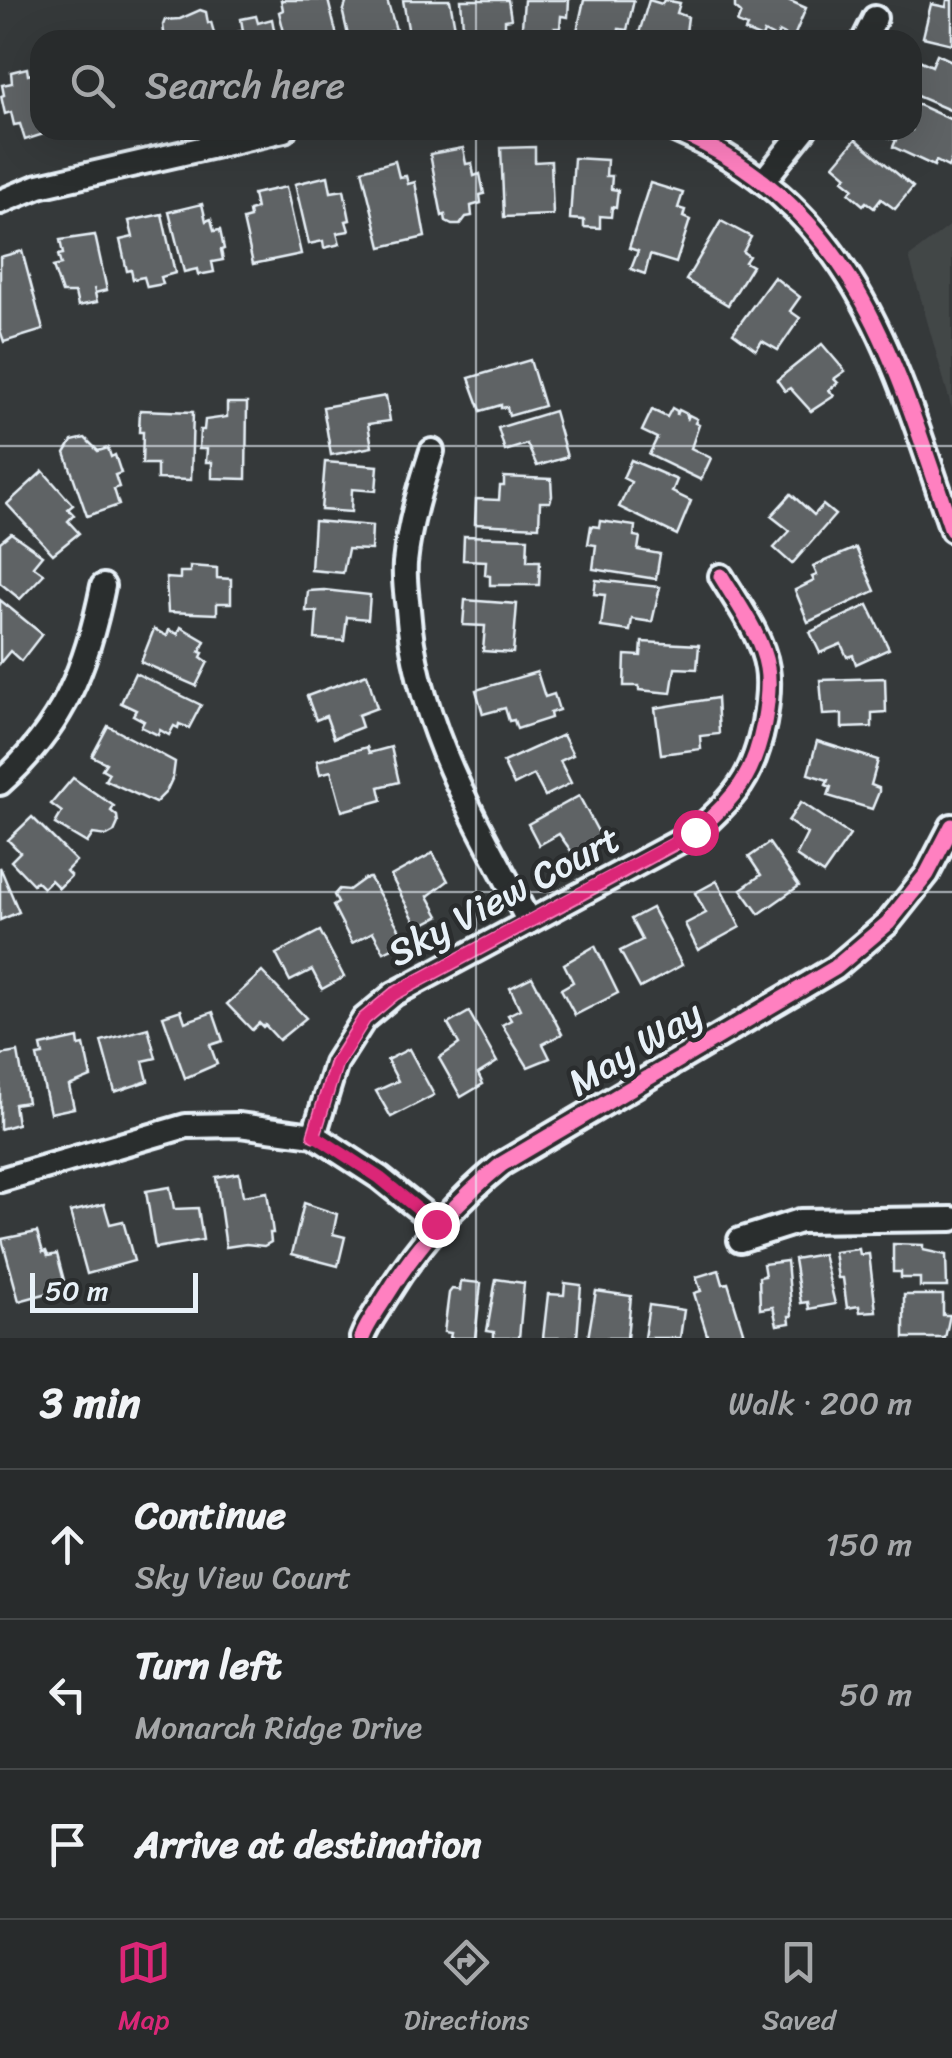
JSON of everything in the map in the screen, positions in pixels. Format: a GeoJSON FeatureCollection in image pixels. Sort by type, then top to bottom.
{"type":"FeatureCollection","features":[{"type":"Feature","properties":{"kind":"street"},"geometry":{"type":"LineString","coordinates":[[869,30],[875,18]]}},
{"type":"Feature","properties":{"kind":"street"},"geometry":{"type":"LineString","coordinates":[[0,202],[39,186],[240,140]]}},
{"type":"Feature","properties":{"kind":"street"},"geometry":{"type":"LineString","coordinates":[[698,140],[764,180],[813,227],[855,283],[888,349],[952,530]]}},
{"type":"Feature","properties":{"kind":"street"},"geometry":{"type":"LineString","coordinates":[[764,180],[796,140]]}},
{"type":"Feature","properties":{"kind":"street"},"geometry":{"type":"LineString","coordinates":[[432,451],[415,504],[404,566],[410,636],[427,707],[450,772],[528,922]]}},
{"type":"Feature","properties":{"kind":"street","name":"Sky View Court"},"geometry":{"type":"LineString","coordinates":[[314,1135],[336,1064],[364,1019],[394,994],[695,832],[731,799],[757,759],[766,708],[767,666],[750,625],[721,576]]}},
{"type":"Feature","properties":{"kind":"street"},"geometry":{"type":"LineString","coordinates":[[0,783],[26,759],[58,716],[92,642],[103,586]]}},
{"type":"Feature","properties":{"kind":"street","name":"May Way"},"geometry":{"type":"LineString","coordinates":[[362,1338],[399,1275],[436,1224],[463,1196],[502,1164],[835,968],[888,923],[927,874],[952,826]]}},
{"type":"Feature","properties":{"kind":"street"},"geometry":{"type":"LineString","coordinates":[[0,1180],[186,1126],[239,1125],[314,1135],[380,1178],[436,1224]]}},
{"type":"Feature","properties":{"kind":"street"},"geometry":{"type":"LineString","coordinates":[[740,1240],[800,1221],[952,1219]]}},
{"type":"Feature","properties":{"kind":"shaded area"},"geometry":{"type":"Polygon","coordinates":[[[952,224],[952,409],[909,257],[952,224]]]}},
{"type":"Feature","properties":{"kind":"building"},"geometry":{"type":"Polygon","coordinates":[[[281,0],[328,0],[336,30],[284,30],[279,12],[283,10],[281,0]]]}},
{"type":"Feature","properties":{"kind":"building"},"geometry":{"type":"Polygon","coordinates":[[[347,0],[387,0],[396,30],[347,30],[343,13],[347,0]]]}},
{"type":"Feature","properties":{"kind":"building"},"geometry":{"type":"Polygon","coordinates":[[[403,0],[450,0],[455,28],[408,30],[403,0]]]}},
{"type":"Feature","properties":{"kind":"building"},"geometry":{"type":"Polygon","coordinates":[[[461,0],[508,0],[511,19],[505,20],[505,29],[463,30],[461,0]]]}},
{"type":"Feature","properties":{"kind":"building"},"geometry":{"type":"Polygon","coordinates":[[[524,0],[569,0],[568,17],[561,16],[560,28],[522,30],[524,0]]]}},
{"type":"Feature","properties":{"kind":"building"},"geometry":{"type":"Polygon","coordinates":[[[584,0],[634,0],[627,30],[577,30],[584,0]]]}},
{"type":"Feature","properties":{"kind":"building"},"geometry":{"type":"Polygon","coordinates":[[[649,0],[680,3],[677,13],[688,17],[686,30],[640,30],[649,0]]]}},
{"type":"Feature","properties":{"kind":"building"},"geometry":{"type":"Polygon","coordinates":[[[735,0],[788,0],[806,8],[797,30],[746,30],[747,27],[737,23],[741,13],[735,8],[735,0]]]}},
{"type":"Feature","properties":{"kind":"building"},"geometry":{"type":"Polygon","coordinates":[[[947,0],[952,0],[952,44],[923,37],[931,4],[946,7],[947,0]]]}},
{"type":"Feature","properties":{"kind":"building"},"geometry":{"type":"Polygon","coordinates":[[[200,10],[206,12],[213,30],[164,30],[165,20],[180,19],[200,10]]]}},
{"type":"Feature","properties":{"kind":"building"},"geometry":{"type":"Polygon","coordinates":[[[256,16],[258,23],[272,19],[274,30],[243,30],[241,19],[256,16]]]}},
{"type":"Feature","properties":{"kind":"building"},"geometry":{"type":"Polygon","coordinates":[[[937,54],[952,61],[952,111],[922,98],[922,61],[932,66],[937,54]]]}},
{"type":"Feature","properties":{"kind":"building"},"geometry":{"type":"Polygon","coordinates":[[[27,68],[30,74],[30,138],[25,140],[20,124],[14,125],[11,112],[5,114],[1,96],[2,85],[12,83],[11,72],[27,68]]]}},
{"type":"Feature","properties":{"kind":"building"},"geometry":{"type":"Polygon","coordinates":[[[922,106],[952,120],[952,158],[948,167],[936,161],[934,166],[893,147],[896,140],[922,140],[922,106]]]}},
{"type":"Feature","properties":{"kind":"building"},"geometry":{"type":"Polygon","coordinates":[[[857,140],[913,187],[895,209],[881,199],[874,208],[866,202],[863,205],[849,193],[853,188],[843,180],[847,176],[834,165],[857,140]]]}},
{"type":"Feature","properties":{"kind":"building"},"geometry":{"type":"Polygon","coordinates":[[[535,147],[535,162],[551,161],[553,215],[504,217],[501,148],[535,147]]]}},
{"type":"Feature","properties":{"kind":"building"},"geometry":{"type":"Polygon","coordinates":[[[463,148],[466,164],[472,163],[474,176],[480,174],[484,194],[480,195],[481,203],[471,206],[472,216],[460,225],[452,225],[442,216],[430,154],[463,148]]]}},
{"type":"Feature","properties":{"kind":"building"},"geometry":{"type":"Polygon","coordinates":[[[574,158],[607,160],[606,176],[612,176],[611,189],[618,190],[616,208],[612,207],[611,217],[600,216],[600,228],[584,227],[584,220],[570,219],[574,158]]]}},
{"type":"Feature","properties":{"kind":"building"},"geometry":{"type":"Polygon","coordinates":[[[395,161],[399,177],[406,176],[408,184],[415,182],[425,237],[381,247],[362,170],[395,161]]]}},
{"type":"Feature","properties":{"kind":"building"},"geometry":{"type":"Polygon","coordinates":[[[328,176],[331,192],[344,190],[350,220],[346,221],[349,231],[337,233],[340,244],[324,248],[323,241],[309,244],[295,184],[328,176]]]}},
{"type":"Feature","properties":{"kind":"building"},"geometry":{"type":"Polygon","coordinates":[[[650,183],[683,193],[678,208],[685,210],[683,217],[690,220],[676,263],[650,255],[645,274],[631,269],[638,251],[629,248],[650,183]]]}},
{"type":"Feature","properties":{"kind":"building"},"geometry":{"type":"Polygon","coordinates":[[[286,187],[301,254],[253,264],[243,220],[256,209],[253,194],[286,187]]]}},
{"type":"Feature","properties":{"kind":"building"},"geometry":{"type":"Polygon","coordinates":[[[202,204],[206,221],[211,219],[214,231],[220,230],[224,249],[223,260],[212,262],[214,272],[198,275],[197,269],[184,272],[169,212],[202,204]]]}},
{"type":"Feature","properties":{"kind":"building"},"geometry":{"type":"Polygon","coordinates":[[[162,214],[175,273],[161,277],[163,284],[147,287],[144,277],[133,279],[131,270],[127,271],[120,240],[133,237],[129,221],[162,214]]]}},
{"type":"Feature","properties":{"kind":"building"},"geometry":{"type":"Polygon","coordinates":[[[721,221],[751,237],[743,252],[749,256],[745,262],[752,266],[728,305],[686,280],[721,221]]]}},
{"type":"Feature","properties":{"kind":"building"},"geometry":{"type":"Polygon","coordinates":[[[95,235],[107,290],[95,293],[97,302],[78,306],[75,293],[62,293],[53,267],[61,265],[60,240],[95,235]]]}},
{"type":"Feature","properties":{"kind":"building"},"geometry":{"type":"Polygon","coordinates":[[[22,251],[43,330],[4,342],[0,330],[0,257],[22,251]]]}},
{"type":"Feature","properties":{"kind":"building"},"geometry":{"type":"Polygon","coordinates":[[[774,277],[800,297],[790,311],[800,318],[778,350],[762,341],[756,350],[733,333],[774,277]]]}},
{"type":"Feature","properties":{"kind":"building"},"geometry":{"type":"Polygon","coordinates":[[[822,344],[845,371],[834,379],[838,383],[829,390],[834,396],[811,411],[777,380],[822,344]]]}},
{"type":"Feature","properties":{"kind":"building"},"geometry":{"type":"Polygon","coordinates":[[[530,360],[544,406],[509,416],[507,407],[501,405],[481,411],[469,378],[530,360]]]}},
{"type":"Feature","properties":{"kind":"building"},"geometry":{"type":"Polygon","coordinates":[[[386,396],[390,421],[368,424],[372,447],[331,455],[323,407],[386,396]]]}},
{"type":"Feature","properties":{"kind":"building"},"geometry":{"type":"Polygon","coordinates":[[[227,403],[247,403],[246,479],[212,478],[212,462],[206,462],[207,449],[199,449],[205,420],[227,417],[227,403]]]}},
{"type":"Feature","properties":{"kind":"building"},"geometry":{"type":"Polygon","coordinates":[[[672,408],[677,415],[679,410],[687,414],[687,420],[689,415],[697,419],[695,423],[699,425],[691,448],[711,458],[701,480],[649,455],[657,438],[642,431],[652,410],[667,417],[672,408]]]}},
{"type":"Feature","properties":{"kind":"building"},"geometry":{"type":"Polygon","coordinates":[[[140,410],[193,412],[191,480],[157,479],[157,464],[142,464],[140,410]]]}},
{"type":"Feature","properties":{"kind":"building"},"geometry":{"type":"Polygon","coordinates":[[[554,411],[567,457],[537,466],[527,444],[505,451],[498,428],[554,411]]]}},
{"type":"Feature","properties":{"kind":"building"},"geometry":{"type":"Polygon","coordinates":[[[85,438],[98,451],[108,448],[121,473],[115,475],[119,487],[114,489],[119,505],[87,516],[65,453],[72,441],[85,438]]]}},
{"type":"Feature","properties":{"kind":"building"},"geometry":{"type":"Polygon","coordinates":[[[631,460],[677,480],[672,492],[691,501],[677,535],[619,507],[631,482],[623,478],[631,460]]]}},
{"type":"Feature","properties":{"kind":"building"},"geometry":{"type":"Polygon","coordinates":[[[325,462],[378,466],[376,491],[352,489],[351,512],[321,510],[325,462]]]}},
{"type":"Feature","properties":{"kind":"building"},"geometry":{"type":"Polygon","coordinates":[[[43,471],[73,505],[68,509],[74,515],[68,521],[79,533],[53,554],[7,504],[43,471]]]}},
{"type":"Feature","properties":{"kind":"building"},"geometry":{"type":"Polygon","coordinates":[[[504,477],[551,479],[550,502],[540,502],[539,527],[475,524],[476,499],[499,500],[504,477]]]}},
{"type":"Feature","properties":{"kind":"building"},"geometry":{"type":"Polygon","coordinates":[[[791,494],[814,515],[823,505],[835,515],[792,564],[774,548],[790,531],[771,516],[791,494]]]}},
{"type":"Feature","properties":{"kind":"building"},"geometry":{"type":"Polygon","coordinates":[[[314,521],[372,526],[371,550],[348,549],[343,573],[311,570],[314,521]]]}},
{"type":"Feature","properties":{"kind":"building"},"geometry":{"type":"Polygon","coordinates":[[[600,521],[635,526],[634,536],[640,537],[638,550],[660,554],[656,579],[593,569],[596,545],[588,544],[591,526],[599,527],[600,521]]]}},
{"type":"Feature","properties":{"kind":"building"},"geometry":{"type":"Polygon","coordinates":[[[11,533],[42,555],[33,566],[44,574],[20,599],[0,583],[0,542],[11,533]]]}},
{"type":"Feature","properties":{"kind":"building"},"geometry":{"type":"Polygon","coordinates":[[[464,536],[528,538],[527,561],[540,561],[539,585],[490,585],[490,576],[485,575],[486,561],[463,560],[464,536]]]}},
{"type":"Feature","properties":{"kind":"building"},"geometry":{"type":"Polygon","coordinates":[[[856,548],[875,591],[808,622],[795,590],[814,581],[812,577],[817,575],[813,566],[856,548]]]}},
{"type":"Feature","properties":{"kind":"building"},"geometry":{"type":"Polygon","coordinates":[[[190,566],[217,568],[217,578],[231,579],[231,603],[217,603],[217,614],[168,612],[166,578],[180,579],[180,572],[190,572],[190,566]]]}},
{"type":"Feature","properties":{"kind":"building"},"geometry":{"type":"Polygon","coordinates":[[[596,580],[660,587],[652,622],[632,619],[630,631],[601,627],[605,595],[594,594],[596,580]]]}},
{"type":"Feature","properties":{"kind":"building"},"geometry":{"type":"Polygon","coordinates":[[[308,591],[370,595],[368,619],[347,617],[344,641],[315,639],[317,612],[306,611],[308,591]]]}},
{"type":"Feature","properties":{"kind":"building"},"geometry":{"type":"Polygon","coordinates":[[[0,600],[42,634],[21,661],[10,651],[0,663],[0,600]]]}},
{"type":"Feature","properties":{"kind":"building"},"geometry":{"type":"Polygon","coordinates":[[[465,600],[517,604],[513,653],[483,651],[485,626],[463,625],[465,600]]]}},
{"type":"Feature","properties":{"kind":"building"},"geometry":{"type":"Polygon","coordinates":[[[868,605],[889,649],[856,664],[841,644],[820,653],[810,632],[868,605]]]}},
{"type":"Feature","properties":{"kind":"building"},"geometry":{"type":"Polygon","coordinates":[[[181,627],[205,641],[200,652],[208,662],[196,686],[141,662],[154,629],[167,636],[169,630],[178,634],[181,627]]]}},
{"type":"Feature","properties":{"kind":"building"},"geometry":{"type":"Polygon","coordinates":[[[642,642],[699,645],[697,669],[675,668],[671,693],[624,686],[625,655],[641,656],[642,642]]]}},
{"type":"Feature","properties":{"kind":"building"},"geometry":{"type":"Polygon","coordinates":[[[537,672],[545,697],[554,694],[559,710],[550,713],[551,718],[517,729],[505,708],[483,714],[476,690],[537,672]]]}},
{"type":"Feature","properties":{"kind":"building"},"geometry":{"type":"Polygon","coordinates":[[[135,673],[201,705],[189,728],[179,724],[169,735],[160,730],[158,735],[141,727],[144,721],[133,715],[136,710],[121,703],[135,673]]]}},
{"type":"Feature","properties":{"kind":"building"},"geometry":{"type":"Polygon","coordinates":[[[367,674],[377,708],[358,715],[362,727],[334,738],[326,716],[316,720],[307,696],[367,674]]]}},
{"type":"Feature","properties":{"kind":"building"},"geometry":{"type":"Polygon","coordinates":[[[885,678],[886,712],[872,713],[872,727],[842,728],[842,714],[823,715],[820,680],[885,678]]]}},
{"type":"Feature","properties":{"kind":"building"},"geometry":{"type":"Polygon","coordinates":[[[717,698],[719,734],[700,736],[701,749],[661,754],[655,708],[717,698]]]}},
{"type":"Feature","properties":{"kind":"building"},"geometry":{"type":"Polygon","coordinates":[[[108,726],[175,762],[166,792],[155,803],[105,780],[109,773],[102,769],[106,763],[92,756],[108,726]]]}},
{"type":"Feature","properties":{"kind":"building"},"geometry":{"type":"Polygon","coordinates":[[[563,735],[573,755],[560,761],[571,783],[545,796],[534,775],[514,785],[503,762],[563,735]]]}},
{"type":"Feature","properties":{"kind":"building"},"geometry":{"type":"Polygon","coordinates":[[[817,741],[878,760],[871,785],[879,788],[879,792],[872,809],[828,796],[828,780],[808,774],[817,741]]]}},
{"type":"Feature","properties":{"kind":"building"},"geometry":{"type":"Polygon","coordinates":[[[367,747],[369,753],[391,747],[399,782],[379,787],[382,800],[342,811],[331,771],[320,774],[317,761],[367,747]]]}},
{"type":"Feature","properties":{"kind":"building"},"geometry":{"type":"Polygon","coordinates":[[[73,778],[114,806],[111,811],[118,823],[114,832],[107,836],[93,834],[87,843],[55,824],[62,812],[51,804],[73,778]]]}},
{"type":"Feature","properties":{"kind":"building"},"geometry":{"type":"Polygon","coordinates":[[[579,796],[602,839],[574,855],[559,834],[539,845],[528,824],[579,796]]]}},
{"type":"Feature","properties":{"kind":"building"},"geometry":{"type":"Polygon","coordinates":[[[801,802],[850,835],[823,874],[796,856],[807,834],[788,821],[801,802]]]}},
{"type":"Feature","properties":{"kind":"building"},"geometry":{"type":"Polygon","coordinates":[[[32,817],[76,861],[66,871],[71,876],[59,888],[51,880],[43,888],[36,881],[33,884],[11,861],[20,852],[8,840],[32,817]]]}},
{"type":"Feature","properties":{"kind":"building"},"geometry":{"type":"Polygon","coordinates":[[[769,843],[799,886],[759,914],[741,889],[761,875],[749,857],[769,843]]]}},
{"type":"Feature","properties":{"kind":"building"},"geometry":{"type":"Polygon","coordinates":[[[433,853],[448,881],[428,896],[439,916],[418,927],[391,876],[433,853]]]}},
{"type":"Feature","properties":{"kind":"building"},"geometry":{"type":"Polygon","coordinates":[[[0,867],[19,912],[0,920],[0,867]]]}},
{"type":"Feature","properties":{"kind":"building"},"geometry":{"type":"Polygon","coordinates":[[[370,878],[406,941],[384,952],[373,932],[352,943],[333,906],[338,903],[334,895],[339,889],[349,890],[370,878]]]}},
{"type":"Feature","properties":{"kind":"building"},"geometry":{"type":"Polygon","coordinates":[[[717,881],[740,927],[698,950],[685,924],[706,913],[695,893],[717,881]]]}},
{"type":"Feature","properties":{"kind":"building"},"geometry":{"type":"Polygon","coordinates":[[[652,908],[682,965],[640,988],[620,951],[642,940],[631,919],[652,908]]]}},
{"type":"Feature","properties":{"kind":"building"},"geometry":{"type":"Polygon","coordinates":[[[320,931],[344,977],[322,989],[312,970],[290,981],[276,954],[320,931]]]}},
{"type":"Feature","properties":{"kind":"building"},"geometry":{"type":"Polygon","coordinates":[[[595,946],[618,993],[575,1015],[561,989],[573,982],[564,964],[595,946]]]}},
{"type":"Feature","properties":{"kind":"building"},"geometry":{"type":"Polygon","coordinates":[[[262,972],[306,1018],[279,1040],[265,1025],[259,1023],[252,1030],[227,1004],[262,972]]]}},
{"type":"Feature","properties":{"kind":"building"},"geometry":{"type":"Polygon","coordinates":[[[532,977],[562,1034],[543,1044],[550,1058],[528,1067],[502,1025],[511,1020],[508,1015],[520,1009],[510,988],[532,977]]]}},
{"type":"Feature","properties":{"kind":"building"},"geometry":{"type":"Polygon","coordinates":[[[181,1010],[185,1022],[213,1012],[223,1041],[210,1045],[217,1064],[185,1078],[163,1016],[181,1010]]]}},
{"type":"Feature","properties":{"kind":"building"},"geometry":{"type":"Polygon","coordinates":[[[469,1012],[497,1062],[478,1074],[483,1084],[461,1097],[439,1058],[459,1044],[448,1024],[469,1012]]]}},
{"type":"Feature","properties":{"kind":"building"},"geometry":{"type":"Polygon","coordinates":[[[148,1028],[156,1058],[143,1061],[148,1081],[115,1092],[101,1041],[148,1028]]]}},
{"type":"Feature","properties":{"kind":"building"},"geometry":{"type":"Polygon","coordinates":[[[78,1038],[79,1046],[84,1045],[91,1077],[69,1086],[74,1108],[50,1113],[37,1056],[43,1055],[41,1046],[78,1038]]]}},
{"type":"Feature","properties":{"kind":"building"},"geometry":{"type":"Polygon","coordinates":[[[409,1049],[434,1095],[391,1117],[376,1091],[398,1081],[387,1060],[409,1049]]]}},
{"type":"Feature","properties":{"kind":"building"},"geometry":{"type":"Polygon","coordinates":[[[18,1052],[27,1102],[14,1104],[17,1124],[0,1129],[0,1055],[18,1052]]]}},
{"type":"Feature","properties":{"kind":"building"},"geometry":{"type":"Polygon","coordinates":[[[239,1173],[243,1196],[267,1192],[273,1233],[271,1242],[264,1246],[226,1247],[216,1177],[239,1173]]]}},
{"type":"Feature","properties":{"kind":"building"},"geometry":{"type":"Polygon","coordinates":[[[170,1187],[174,1209],[198,1208],[203,1240],[155,1248],[146,1191],[170,1187]]]}},
{"type":"Feature","properties":{"kind":"building"},"geometry":{"type":"Polygon","coordinates":[[[304,1203],[337,1214],[333,1234],[345,1237],[338,1266],[292,1254],[304,1203]]]}},
{"type":"Feature","properties":{"kind":"building"},"geometry":{"type":"Polygon","coordinates":[[[104,1204],[110,1224],[123,1221],[134,1261],[87,1274],[70,1212],[104,1204]]]}},
{"type":"Feature","properties":{"kind":"building"},"geometry":{"type":"Polygon","coordinates":[[[37,1232],[43,1252],[48,1256],[57,1254],[66,1288],[19,1301],[2,1239],[37,1232]]]}},
{"type":"Feature","properties":{"kind":"building"},"geometry":{"type":"Polygon","coordinates":[[[893,1244],[923,1245],[923,1250],[946,1255],[947,1287],[920,1287],[920,1278],[901,1278],[901,1272],[893,1272],[893,1244]]]}},
{"type":"Feature","properties":{"kind":"building"},"geometry":{"type":"Polygon","coordinates":[[[859,1249],[860,1255],[869,1254],[876,1311],[860,1312],[859,1306],[847,1308],[843,1278],[838,1278],[834,1252],[859,1249]]]}},
{"type":"Feature","properties":{"kind":"building"},"geometry":{"type":"Polygon","coordinates":[[[823,1254],[835,1304],[809,1309],[808,1302],[801,1303],[794,1259],[823,1254]]]}},
{"type":"Feature","properties":{"kind":"building"},"geometry":{"type":"Polygon","coordinates":[[[787,1261],[792,1316],[790,1323],[777,1325],[773,1307],[760,1309],[759,1277],[765,1276],[763,1264],[787,1261]]]}},
{"type":"Feature","properties":{"kind":"building"},"geometry":{"type":"Polygon","coordinates":[[[719,1270],[723,1284],[728,1283],[745,1338],[708,1338],[694,1293],[701,1291],[696,1277],[719,1270]]]}},
{"type":"Feature","properties":{"kind":"building"},"geometry":{"type":"Polygon","coordinates":[[[496,1279],[524,1283],[519,1338],[494,1338],[494,1332],[487,1331],[496,1279]]]}},
{"type":"Feature","properties":{"kind":"building"},"geometry":{"type":"Polygon","coordinates":[[[461,1281],[481,1283],[475,1338],[450,1338],[451,1333],[444,1332],[449,1293],[452,1289],[460,1290],[461,1281]]]}},
{"type":"Feature","properties":{"kind":"building"},"geometry":{"type":"Polygon","coordinates":[[[565,1283],[581,1285],[577,1338],[543,1338],[548,1294],[564,1295],[565,1283]]]}},
{"type":"Feature","properties":{"kind":"building"},"geometry":{"type":"Polygon","coordinates":[[[596,1291],[631,1296],[627,1338],[588,1338],[596,1291]]]}},
{"type":"Feature","properties":{"kind":"building"},"geometry":{"type":"Polygon","coordinates":[[[904,1295],[943,1295],[943,1315],[950,1315],[945,1338],[904,1338],[904,1295]]]}},
{"type":"Feature","properties":{"kind":"building"},"geometry":{"type":"Polygon","coordinates":[[[649,1305],[684,1310],[680,1338],[644,1338],[649,1305]]]}},
{"type":"Feature","properties":{"kind":"cycle path"},"geometry":{"type":"LineString","coordinates":[[694,140],[737,163],[787,202],[827,246],[860,295],[909,406],[952,530]]}},
{"type":"Feature","properties":{"kind":"cycle path"},"geometry":{"type":"LineString","coordinates":[[314,1135],[336,1063],[364,1019],[394,994],[695,833],[741,785],[760,742],[768,675],[754,632],[721,576]]}},
{"type":"Feature","properties":{"kind":"cycle path"},"geometry":{"type":"LineString","coordinates":[[362,1338],[423,1243],[502,1164],[835,968],[888,923],[927,874],[952,826]]}},
{"type":"Feature","properties":{"kind":"route"},"geometry":{"type":"LineString","coordinates":[[436,1224],[380,1178],[314,1135],[336,1064],[364,1019],[394,994],[695,832]]}}]}
